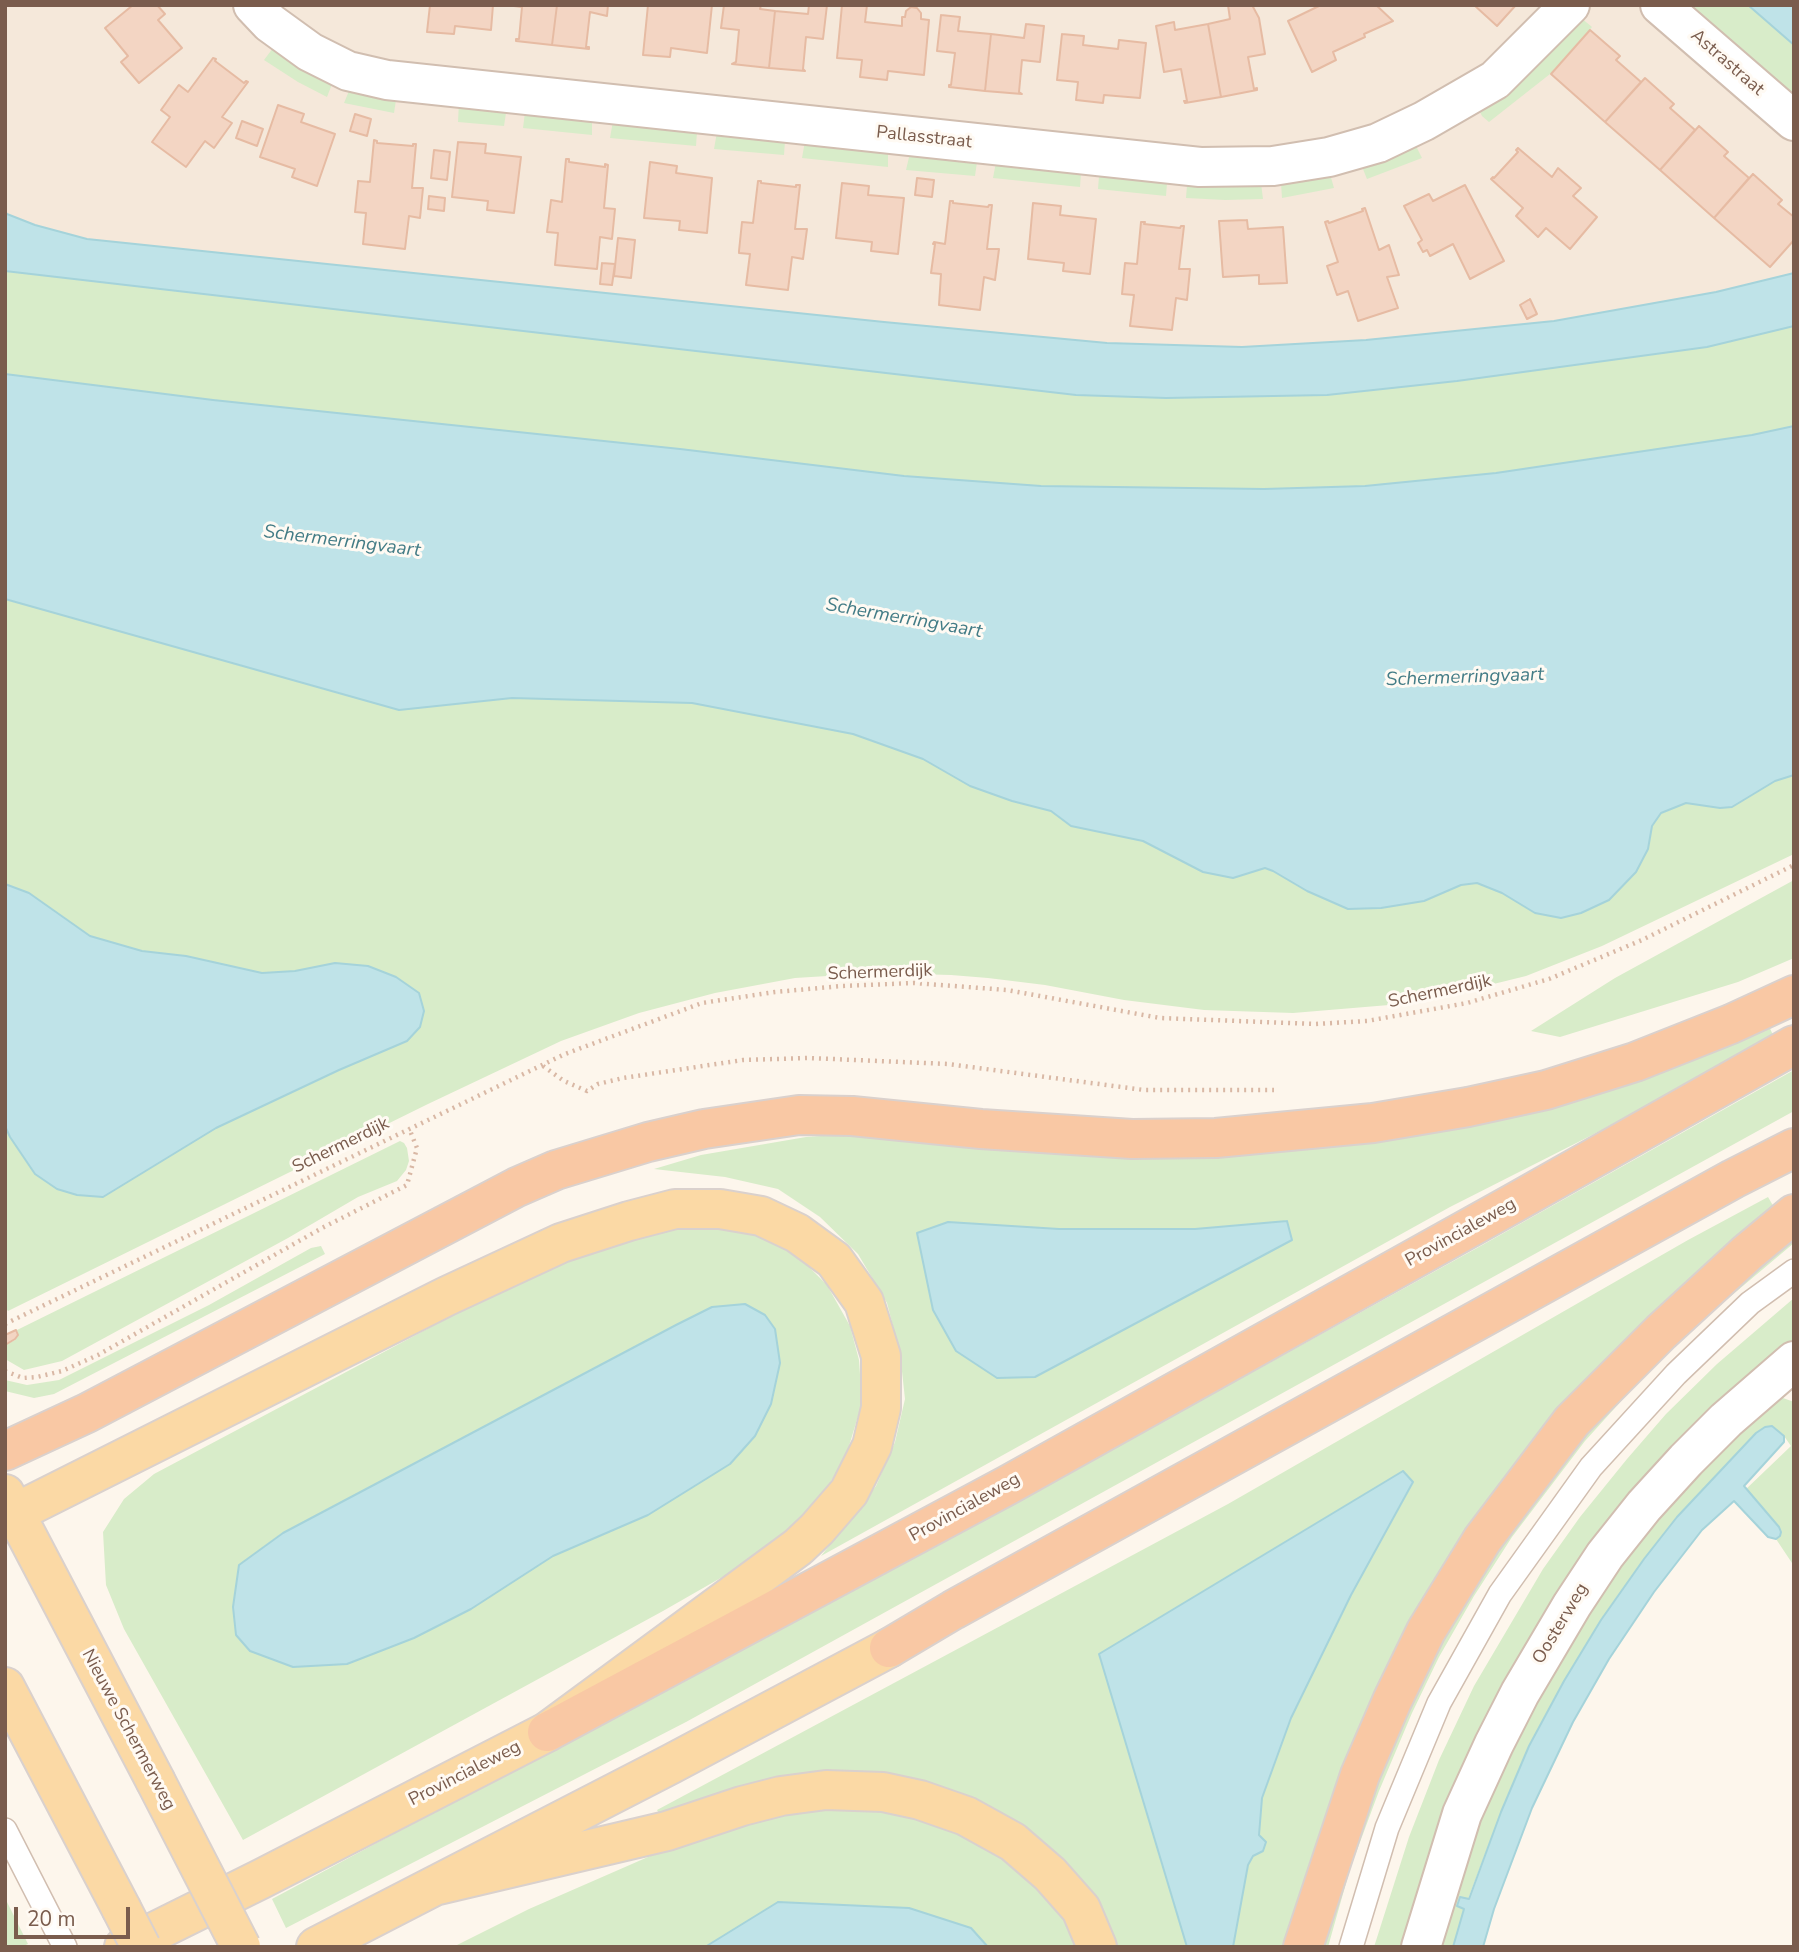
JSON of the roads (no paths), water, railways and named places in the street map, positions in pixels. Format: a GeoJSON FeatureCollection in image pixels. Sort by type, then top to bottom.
{"type":"FeatureCollection","features":[{"type":"Feature","properties":{"kind":"highway"},"geometry":{"type":"LineString","coordinates":[[5,1451],[87,1413],[517,1187],[556,1170],[648,1142],[704,1129],[799,1115],[852,1116],[981,1129],[1132,1139],[1216,1138],[1373,1123],[1546,1090],[1635,1062],[1731,1024],[1794,995]]}},
{"type":"Feature","properties":{"kind":"highway","name":"Provincialeweg"},"geometry":{"type":"LineString","coordinates":[[547,1732],[1020,1478],[1794,1045]]}},
{"type":"Feature","properties":{"kind":"highway"},"geometry":{"type":"LineString","coordinates":[[889,1648],[1720,1186],[1794,1148]]}},
{"type":"Feature","properties":{"kind":"highway"},"geometry":{"type":"LineString","coordinates":[[1303,1947],[1360,1775],[1392,1702],[1426,1630],[1482,1540],[1572,1421],[1661,1332],[1794,1214]]}},
{"type":"Feature","properties":{"kind":"main road"},"geometry":{"type":"LineString","coordinates":[[8,1509],[561,1243],[675,1209],[720,1209],[761,1216],[797,1233],[834,1260],[864,1302],[881,1356],[881,1408],[872,1446],[849,1492],[798,1547],[547,1732]]}},
{"type":"Feature","properties":{"kind":"main road","name":"Nieuwe Schermerweg"},"geometry":{"type":"LineString","coordinates":[[8,1509],[155,1780],[241,1947]]}},
{"type":"Feature","properties":{"kind":"main road"},"geometry":{"type":"LineString","coordinates":[[316,1947],[889,1648]]}},
{"type":"Feature","properties":{"kind":"main road"},"geometry":{"type":"LineString","coordinates":[[5,1687],[141,1947]]}},
{"type":"Feature","properties":{"kind":"main road","name":"Provincialeweg"},"geometry":{"type":"LineString","coordinates":[[124,1947],[547,1732]]}},
{"type":"Feature","properties":{"kind":"main road"},"geometry":{"type":"LineString","coordinates":[[438,1885],[667,1831],[742,1806],[781,1797],[827,1790],[883,1792],[920,1800],[966,1816],[1013,1842],[1051,1874],[1081,1909],[1097,1947]]}},
{"type":"Feature","properties":{"kind":"street","name":"Pallasstraat"},"geometry":{"type":"LineString","coordinates":[[253,5],[270,23],[310,52],[348,71],[387,80],[1200,167],[1273,166],[1329,157],[1378,143],[1424,121],[1495,80],[1570,5]]}},
{"type":"Feature","properties":{"kind":"street","name":"Astrastraat"},"geometry":{"type":"LineString","coordinates":[[1660,5],[1794,121]]}},
{"type":"Feature","properties":{"kind":"street","name":"Oosterweg"},"geometry":{"type":"LineString","coordinates":[[1421,1947],[1462,1814],[1520,1693],[1572,1605],[1605,1555],[1644,1506],[1726,1420],[1794,1361]]}},
{"type":"Feature","properties":{"kind":"lane"},"geometry":{"type":"LineString","coordinates":[[1351,1947],[1387,1828],[1439,1703],[1500,1594],[1591,1467],[1676,1374],[1750,1303],[1794,1270]]}},
{"type":"Feature","properties":{"kind":"lane"},"geometry":{"type":"LineString","coordinates":[[10,1840],[65,1947]]}},
{"type":"Feature","properties":{"kind":"water"},"geometry":{"type":"Polygon","coordinates":[[[1748,5],[1794,5],[1794,45],[1748,5]]]}},
{"type":"Feature","properties":{"kind":"water"},"geometry":{"type":"Polygon","coordinates":[[[5,211],[35,225],[87,239],[1107,343],[1242,347],[1366,340],[1554,321],[1716,292],[1794,273],[1794,326],[1707,347],[1457,381],[1327,395],[1166,398],[1076,395],[5,271],[5,211]]]}},
{"type":"Feature","properties":{"kind":"water","name":"Schermerringvaart"},"geometry":{"type":"Polygon","coordinates":[[[5,374],[213,400],[680,449],[904,476],[1041,486],[1264,489],[1365,486],[1496,473],[1752,435],[1794,426],[1794,775],[1775,781],[1732,807],[1686,803],[1661,813],[1652,826],[1648,849],[1636,872],[1609,900],[1581,913],[1561,918],[1535,913],[1502,893],[1477,883],[1461,885],[1424,901],[1381,908],[1348,909],[1265,868],[1233,878],[1203,872],[1143,841],[1071,826],[1051,811],[970,786],[923,759],[853,734],[692,703],[512,698],[399,710],[5,599],[5,374]]]}},
{"type":"Feature","properties":{"kind":"water"},"geometry":{"type":"Polygon","coordinates":[[[5,884],[29,893],[90,936],[142,951],[186,956],[262,973],[295,971],[335,963],[368,966],[396,977],[419,993],[424,1011],[420,1027],[407,1041],[216,1128],[103,1197],[77,1195],[57,1189],[35,1174],[5,1126],[5,884]]]}},
{"type":"Feature","properties":{"kind":"water"},"geometry":{"type":"Polygon","coordinates":[[[1287,1221],[1292,1240],[1035,1377],[997,1378],[956,1351],[933,1310],[917,1233],[948,1222],[1059,1229],[1195,1229],[1287,1221]]]}},
{"type":"Feature","properties":{"kind":"water"},"geometry":{"type":"Polygon","coordinates":[[[745,1304],[765,1315],[775,1329],[780,1363],[771,1404],[755,1436],[730,1464],[648,1515],[553,1556],[471,1609],[414,1638],[347,1664],[293,1667],[250,1651],[236,1635],[233,1607],[239,1565],[283,1533],[712,1307],[745,1304]]]}},
{"type":"Feature","properties":{"kind":"water"},"geometry":{"type":"Polygon","coordinates":[[[1772,1426],[1784,1436],[1784,1442],[1744,1486],[1779,1527],[1780,1536],[1776,1539],[1768,1537],[1734,1501],[1702,1530],[1654,1592],[1609,1659],[1573,1722],[1532,1808],[1494,1909],[1483,1947],[1453,1947],[1464,1909],[1457,1906],[1460,1897],[1469,1899],[1529,1746],[1601,1620],[1677,1517],[1756,1433],[1772,1426]]]}},
{"type":"Feature","properties":{"kind":"water"},"geometry":{"type":"Polygon","coordinates":[[[1403,1471],[1413,1482],[1351,1595],[1291,1718],[1262,1798],[1259,1835],[1266,1842],[1263,1851],[1253,1856],[1248,1865],[1233,1947],[1187,1947],[1099,1654],[1403,1471]]]}},
{"type":"Feature","properties":{"kind":"water"},"geometry":{"type":"Polygon","coordinates":[[[778,1902],[909,1908],[971,1928],[988,1947],[705,1947],[778,1902]]]}}]}
